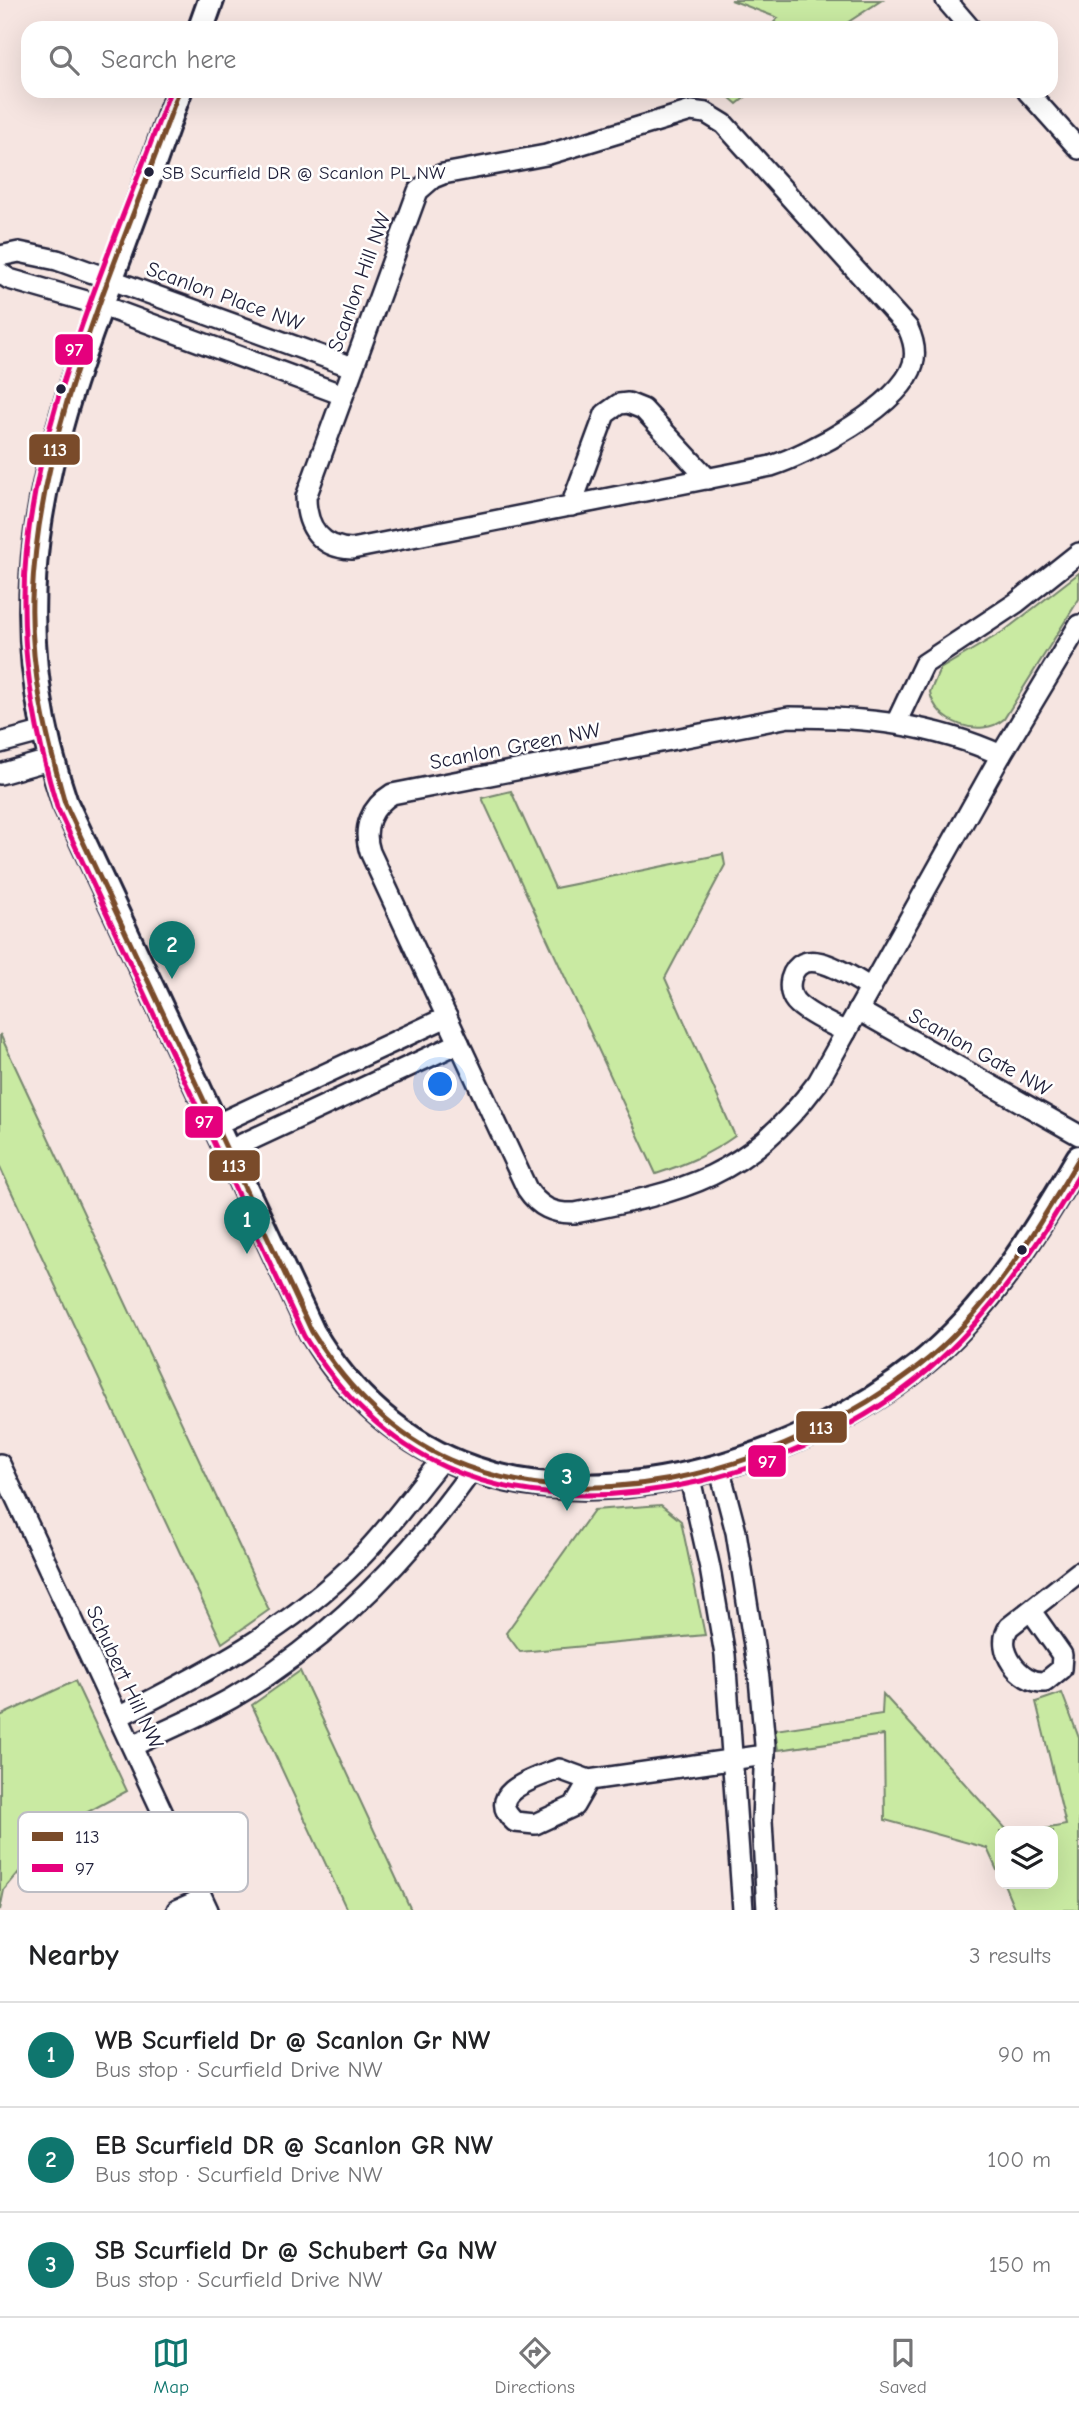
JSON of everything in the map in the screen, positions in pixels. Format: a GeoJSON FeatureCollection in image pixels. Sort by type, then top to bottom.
{"type":"FeatureCollection","features":[{"type":"Feature","properties":{"kind":"street"},"geometry":{"type":"LineString","coordinates":[[204,21],[211,0]]}},
{"type":"Feature","properties":{"kind":"street"},"geometry":{"type":"LineString","coordinates":[[946,0],[964,21]]}},
{"type":"Feature","properties":{"kind":"street"},"geometry":{"type":"LineString","coordinates":[[176,98],[55,434],[33,525],[26,597],[27,632],[41,732],[65,803],[225,1152],[326,1356],[368,1404],[403,1434],[444,1457],[473,1469],[518,1481],[550,1485],[628,1483],[719,1467],[791,1443],[834,1422],[873,1400],[920,1365],[989,1297],[1036,1233],[1079,1158]]}},
{"type":"Feature","properties":{"kind":"street"},"geometry":{"type":"LineString","coordinates":[[1033,98],[1079,149]]}},
{"type":"Feature","properties":{"kind":"street","name":"Scanlon Hill NW"},"geometry":{"type":"LineString","coordinates":[[681,113],[706,113],[724,124],[908,328],[915,353],[909,374],[900,385],[858,422],[827,443],[782,462],[352,549],[335,546],[316,534],[309,524],[306,496],[352,367],[414,200],[433,178],[546,155],[681,113]]}},
{"type":"Feature","properties":{"kind":"street","name":"Scanlon Place NW"},"geometry":{"type":"LineString","coordinates":[[0,256],[19,252],[32,254],[110,279],[352,367]]}},
{"type":"Feature","properties":{"kind":"street"},"geometry":{"type":"LineString","coordinates":[[0,273],[9,279],[100,305],[343,395]]}},
{"type":"Feature","properties":{"kind":"street"},"geometry":{"type":"LineString","coordinates":[[571,506],[605,414],[619,404],[628,403],[643,409],[708,479]]}},
{"type":"Feature","properties":{"kind":"street"},"geometry":{"type":"LineString","coordinates":[[896,723],[923,664],[1016,603],[1079,553]]}},
{"type":"Feature","properties":{"kind":"street","name":"Scanlon Green NW"},"geometry":{"type":"LineString","coordinates":[[1001,755],[972,742],[896,723],[848,717],[801,717],[741,724],[446,782],[385,798],[377,806],[367,825],[367,843],[527,1189],[543,1207],[563,1213],[673,1192],[703,1181],[766,1142],[800,1106],[818,1082],[1001,755],[1079,625]]}},
{"type":"Feature","properties":{"kind":"street"},"geometry":{"type":"LineString","coordinates":[[0,743],[41,732]]}},
{"type":"Feature","properties":{"kind":"street"},"geometry":{"type":"LineString","coordinates":[[0,774],[49,760]]}},
{"type":"Feature","properties":{"kind":"street"},"geometry":{"type":"LineString","coordinates":[[846,1032],[797,1003],[790,990],[793,975],[803,964],[818,961],[870,988]]}},
{"type":"Feature","properties":{"kind":"street","name":"Scanlon Gate NW"},"geometry":{"type":"LineString","coordinates":[[858,1010],[1079,1135]]}},
{"type":"Feature","properties":{"kind":"street"},"geometry":{"type":"LineString","coordinates":[[213,1126],[447,1017]]}},
{"type":"Feature","properties":{"kind":"street"},"geometry":{"type":"LineString","coordinates":[[225,1152],[459,1043]]}},
{"type":"Feature","properties":{"kind":"street"},"geometry":{"type":"LineString","coordinates":[[118,1717],[218,1666],[294,1617],[358,1560],[400,1515],[444,1457]]}},
{"type":"Feature","properties":{"kind":"street","name":"Schubert Hill NW"},"geometry":{"type":"LineString","coordinates":[[0,1464],[162,1812]]}},
{"type":"Feature","properties":{"kind":"street"},"geometry":{"type":"LineString","coordinates":[[719,1467],[736,1532],[752,1620],[765,1755],[762,1821],[767,1910]]}},
{"type":"Feature","properties":{"kind":"street"},"geometry":{"type":"LineString","coordinates":[[132,1746],[232,1698],[316,1641],[424,1535],[473,1469]]}},
{"type":"Feature","properties":{"kind":"street"},"geometry":{"type":"LineString","coordinates":[[689,1474],[721,1626],[734,1759],[743,1910]]}},
{"type":"Feature","properties":{"kind":"street"},"geometry":{"type":"LineString","coordinates":[[1031,1611],[1079,1572]]}},
{"type":"Feature","properties":{"kind":"street"},"geometry":{"type":"LineString","coordinates":[[294,1617],[316,1641]]}},
{"type":"Feature","properties":{"kind":"street"},"geometry":{"type":"LineString","coordinates":[[721,1626],[752,1620]]}},
{"type":"Feature","properties":{"kind":"street"},"geometry":{"type":"LineString","coordinates":[[589,1780],[765,1755]]}},
{"type":"Feature","properties":{"kind":"street"},"geometry":{"type":"LineString","coordinates":[[741,1885],[765,1883]]}},
{"type":"Feature","properties":{"kind":"street"},"geometry":{"type":"LineString","coordinates":[[177,1910],[205,1904]]}},
{"type":"Feature","properties":{"kind":"green space"},"geometry":{"type":"Polygon","coordinates":[[[731,0],[882,0],[850,21],[775,21],[778,18],[731,0]]]}},
{"type":"Feature","properties":{"kind":"green space"},"geometry":{"type":"Polygon","coordinates":[[[730,98],[744,98],[737,104],[730,98]]]}},
{"type":"Feature","properties":{"kind":"green space"},"geometry":{"type":"Polygon","coordinates":[[[1079,573],[1079,599],[1004,719],[983,728],[972,727],[960,725],[940,712],[930,692],[940,669],[1004,631],[1079,573]]]}},
{"type":"Feature","properties":{"kind":"green space"},"geometry":{"type":"Polygon","coordinates":[[[511,791],[555,888],[723,854],[725,865],[665,978],[735,1136],[716,1148],[656,1174],[482,798],[511,791]]]}},
{"type":"Feature","properties":{"kind":"green space"},"geometry":{"type":"Polygon","coordinates":[[[0,1034],[269,1610],[222,1643],[0,1167],[0,1034]]]}},
{"type":"Feature","properties":{"kind":"green space"},"geometry":{"type":"Polygon","coordinates":[[[661,1505],[681,1521],[705,1635],[520,1652],[506,1633],[594,1510],[661,1505]]]}},
{"type":"Feature","properties":{"kind":"green space"},"geometry":{"type":"Polygon","coordinates":[[[300,1671],[411,1910],[347,1910],[252,1705],[300,1671]]]}},
{"type":"Feature","properties":{"kind":"green space"},"geometry":{"type":"Polygon","coordinates":[[[75,1681],[127,1791],[88,1812],[18,1812],[18,1873],[4,1890],[0,1910],[0,1716],[75,1681]]]}},
{"type":"Feature","properties":{"kind":"green space"},"geometry":{"type":"Polygon","coordinates":[[[1062,1693],[1079,1738],[1079,1910],[1015,1910],[1006,1889],[1058,1889],[1058,1826],[1066,1825],[1036,1702],[1062,1693]]]}},
{"type":"Feature","properties":{"kind":"green space"},"geometry":{"type":"Polygon","coordinates":[[[883,1694],[1003,1826],[995,1826],[995,1866],[987,1848],[885,1820],[884,1735],[778,1750],[775,1730],[882,1714],[883,1694]]]}},
{"type":"Feature","properties":{"kind":"transit line","name":"97"},"geometry":{"type":"LineString","coordinates":[[167,98],[76,343],[38,476],[27,541],[24,604],[29,681],[43,757],[57,807],[304,1336],[332,1376],[365,1412],[402,1443],[445,1467],[503,1486],[566,1494],[631,1493],[697,1482],[761,1463],[822,1438],[878,1407],[927,1371],[992,1304],[1047,1228],[1079,1175]]}},
{"type":"Feature","properties":{"kind":"transit line","name":"113"},"geometry":{"type":"LineString","coordinates":[[176,98],[86,340],[50,468],[38,533],[32,599],[37,677],[65,803],[312,1332],[339,1371],[371,1406],[408,1437],[450,1460],[509,1479],[570,1487],[632,1485],[694,1474],[755,1456],[814,1431],[868,1401],[918,1367],[943,1346],[988,1297],[1027,1243],[1079,1158]]}},
{"type":"Feature","properties":{"kind":"place","name":"SB Scurfield DR @ Scanlon PL NW"},"geometry":{"type":"Point","coordinates":[149,172]}},
{"type":"Feature","properties":{"kind":"place","name":"EB Scurfield DR @ Scanlon GR NW"},"geometry":{"type":"Point","coordinates":[172,979]}},
{"type":"Feature","properties":{"kind":"place","name":"WB Scurfield Dr @ Scanlon Gr NW"},"geometry":{"type":"Point","coordinates":[247,1254]}},
{"type":"Feature","properties":{"kind":"place","name":"SB Scurfield Dr @ Schubert Ga NW"},"geometry":{"type":"Point","coordinates":[567,1511]}}]}
